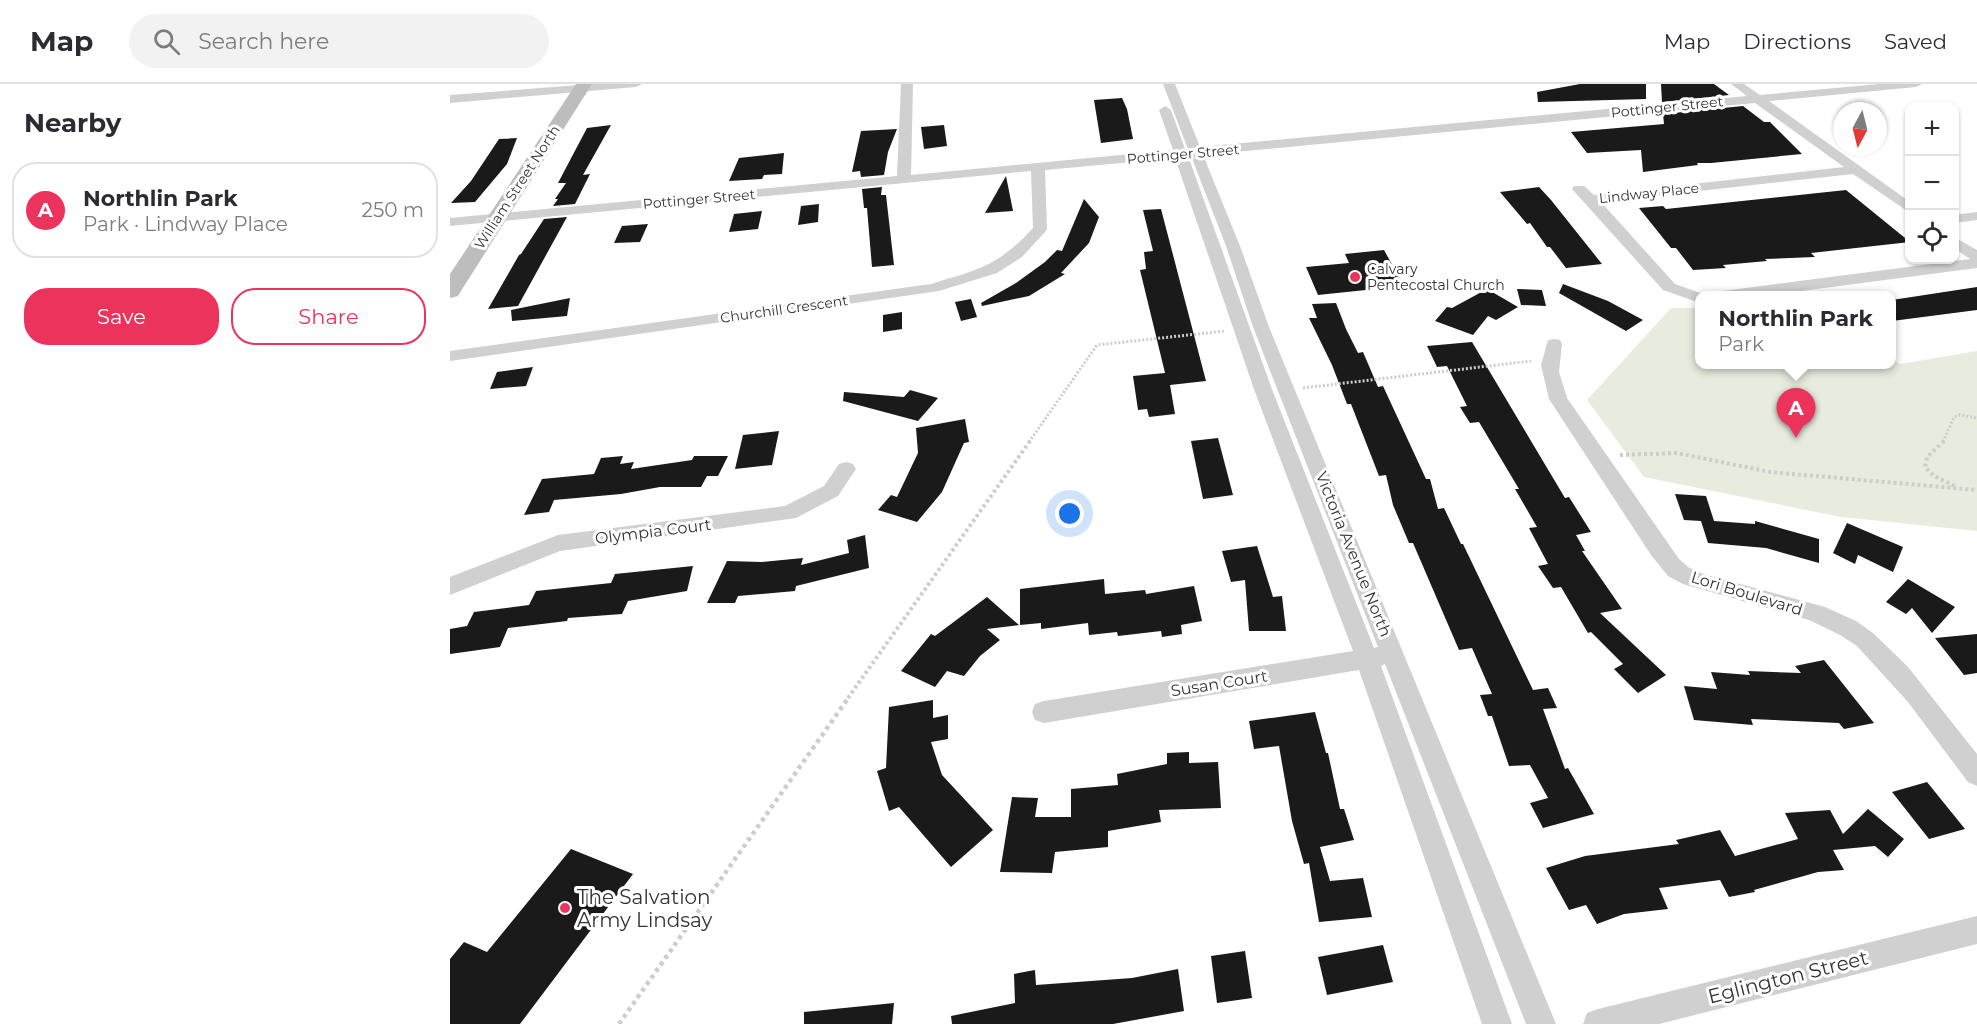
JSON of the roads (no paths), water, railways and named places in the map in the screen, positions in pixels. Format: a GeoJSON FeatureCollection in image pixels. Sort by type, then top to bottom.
{"type":"FeatureCollection","features":[{"type":"Feature","properties":{"kind":"street"},"geometry":{"type":"LineString","coordinates":[[450,99],[583,86],[636,84]]}},
{"type":"Feature","properties":{"kind":"street"},"geometry":{"type":"LineString","coordinates":[[904,180],[907,84]]}},
{"type":"Feature","properties":{"kind":"street","name":"Victoria Avenue North"},"geometry":{"type":"LineString","coordinates":[[1156,84],[1187,154],[1233,246],[1261,327],[1288,389],[1541,1024]]}},
{"type":"Feature","properties":{"kind":"street","name":"Victoria Avenue North"},"geometry":{"type":"LineString","coordinates":[[1169,84],[1187,154],[1241,328],[1366,659],[1497,1024]]}},
{"type":"Feature","properties":{"kind":"street"},"geometry":{"type":"LineString","coordinates":[[1737,84],[1905,205]]}},
{"type":"Feature","properties":{"kind":"street","name":"Pottinger Street"},"geometry":{"type":"LineString","coordinates":[[450,222],[1916,84]]}},
{"type":"Feature","properties":{"kind":"street","name":"William Street North"},"geometry":{"type":"LineString","coordinates":[[450,291],[583,86]]}},
{"type":"Feature","properties":{"kind":"street","name":"Churchill Crescent"},"geometry":{"type":"LineString","coordinates":[[450,356],[933,288],[992,270],[1017,254],[1040,229],[1038,168]]}},
{"type":"Feature","properties":{"kind":"street","name":"Lindway Place"},"geometry":{"type":"LineString","coordinates":[[1591,199],[1856,170]]}},
{"type":"Feature","properties":{"kind":"street"},"geometry":{"type":"LineString","coordinates":[[1579,189],[1591,199]]}},
{"type":"Feature","properties":{"kind":"street","name":"Lindway Place"},"geometry":{"type":"LineString","coordinates":[[1591,199],[1669,287],[1695,296]]}},
{"type":"Feature","properties":{"kind":"street"},"geometry":{"type":"LineString","coordinates":[[1959,218],[1977,216]]}},
{"type":"Feature","properties":{"kind":"street"},"geometry":{"type":"LineString","coordinates":[[1959,244],[1977,257]]}},
{"type":"Feature","properties":{"kind":"street"},"geometry":{"type":"LineString","coordinates":[[1761,291],[1977,263]]}},
{"type":"Feature","properties":{"kind":"street","name":"Lori Boulevard"},"geometry":{"type":"LineString","coordinates":[[1551,351],[1551,380],[1558,399],[1658,549],[1677,571],[1702,582],[1783,602],[1820,615],[1846,626],[1868,640],[1910,688],[1977,774]]}},
{"type":"Feature","properties":{"kind":"street"},"geometry":{"type":"LineString","coordinates":[[1264,392],[1288,389]]}},
{"type":"Feature","properties":{"kind":"street","name":"Olympia Court"},"geometry":{"type":"LineString","coordinates":[[450,586],[558,543],[789,513],[831,491],[846,469]]}},
{"type":"Feature","properties":{"kind":"street","name":"Susan Court"},"geometry":{"type":"LineString","coordinates":[[1044,712],[1394,655]]}},
{"type":"Feature","properties":{"kind":"street","name":"Eglington Street"},"geometry":{"type":"LineString","coordinates":[[1598,1024],[1977,930]]}},
{"type":"Feature","properties":{"kind":"place","name":"Calvary Pentecostal Church"},"geometry":{"type":"Point","coordinates":[1355,277]}},
{"type":"Feature","properties":{"kind":"place","name":"Northlin Park"},"geometry":{"type":"Point","coordinates":[1796,438]}},
{"type":"Feature","properties":{"kind":"place","name":"The Salvation Army Lindsay"},"geometry":{"type":"Point","coordinates":[565,908]}}]}
